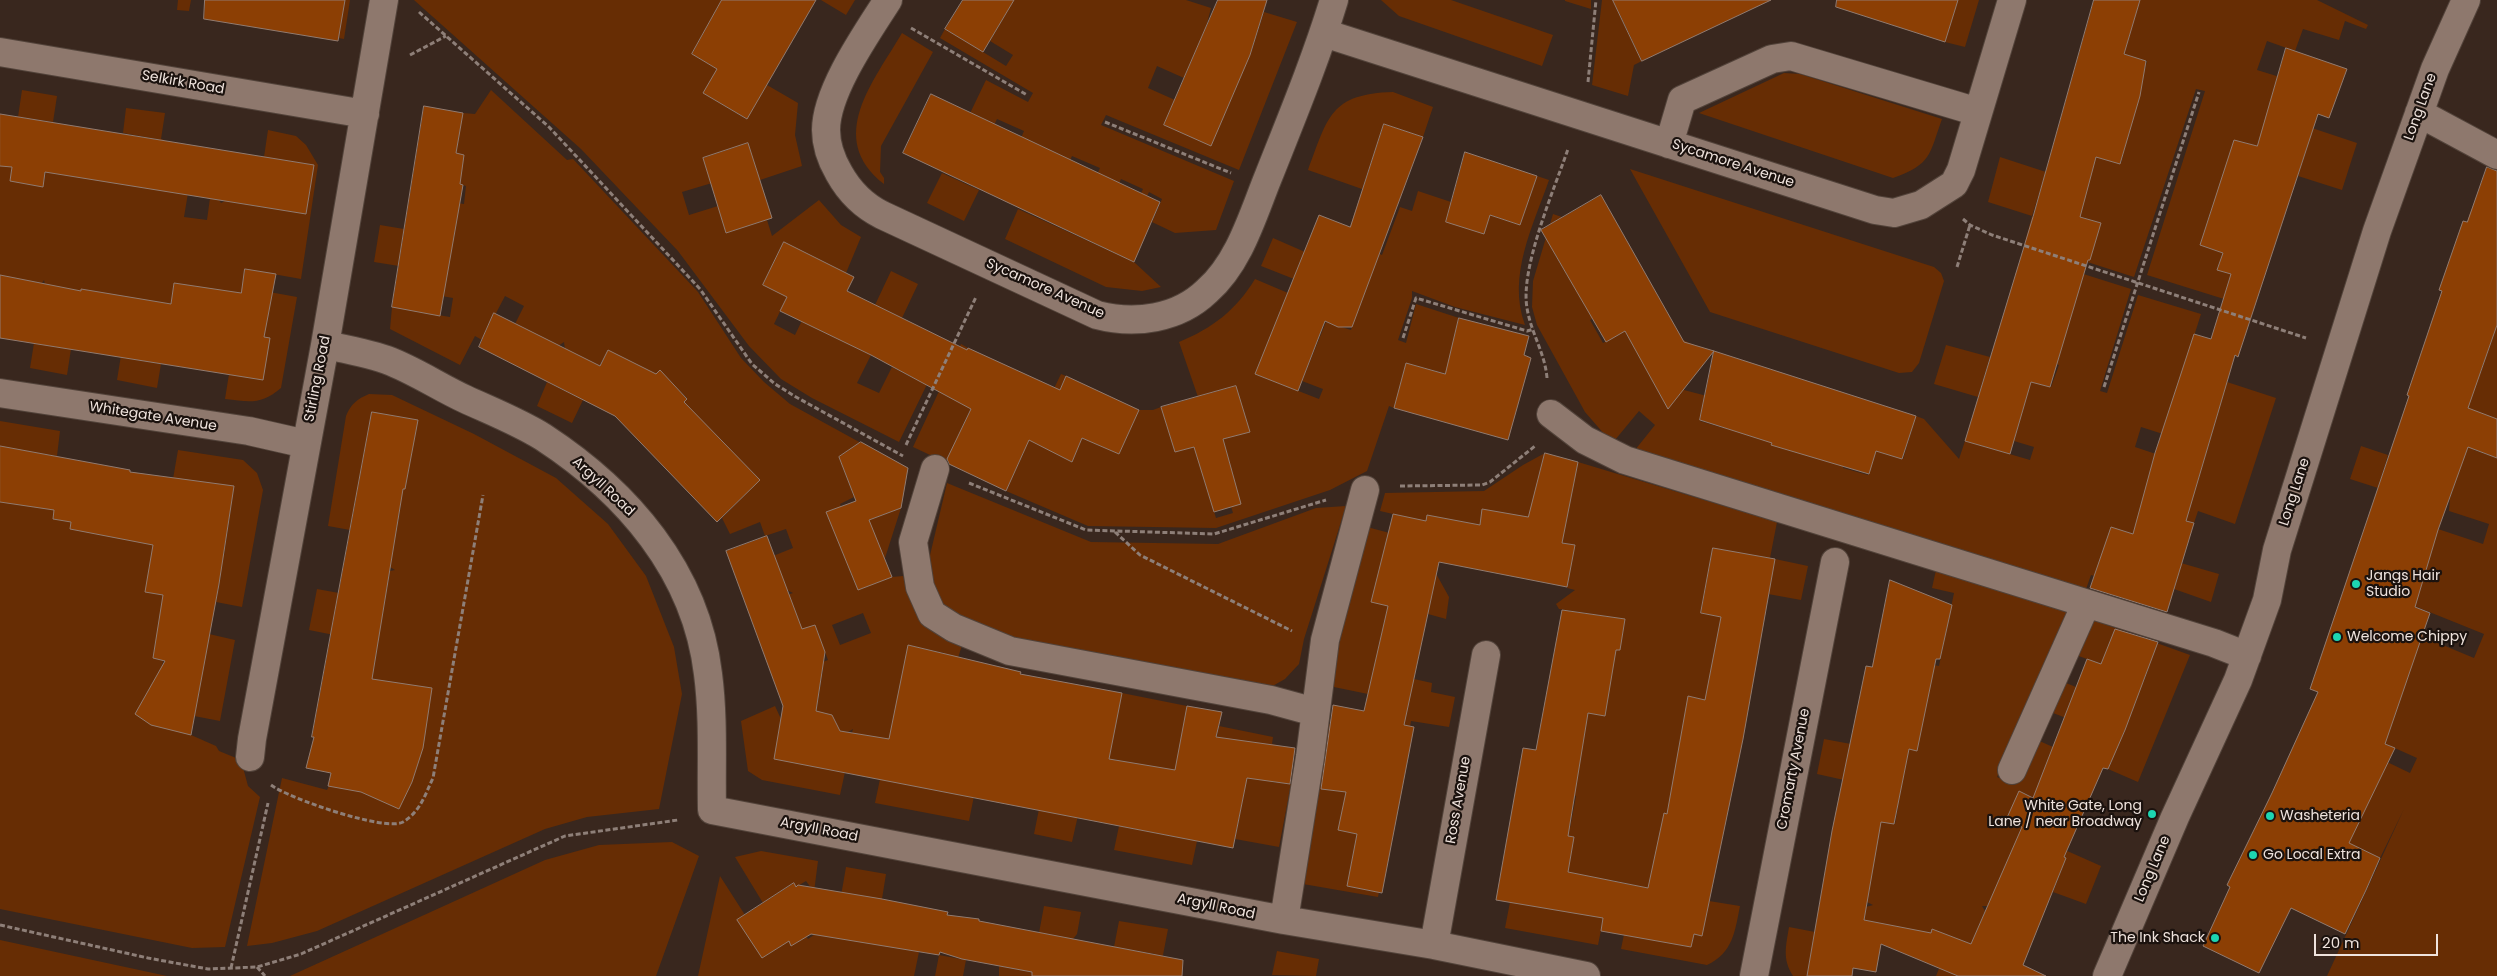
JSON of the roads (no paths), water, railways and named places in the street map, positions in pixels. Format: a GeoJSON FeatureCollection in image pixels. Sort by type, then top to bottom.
{"type":"FeatureCollection","features":[{"type":"Feature","properties":{"kind":"street","name":"Stirling Road"},"geometry":{"type":"LineString","coordinates":[[250,758],[325,346],[384,0]]}},
{"type":"Feature","properties":{"kind":"street","name":"Sycamore Avenue"},"geometry":{"type":"LineString","coordinates":[[888,0],[854,54],[829,107],[826,131],[830,153],[845,184],[868,208],[1097,315],[1114,319],[1132,320],[1166,315],[1192,303],[1220,278],[1236,254],[1324,33],[1334,0]]}},
{"type":"Feature","properties":{"kind":"street","name":"Sycamore Avenue"},"geometry":{"type":"LineString","coordinates":[[1324,33],[1875,210],[1894,213],[1921,205],[1954,184],[1961,170],[2012,0]]}},
{"type":"Feature","properties":{"kind":"street","name":"Long Lane"},"geometry":{"type":"LineString","coordinates":[[2107,976],[2175,817],[2238,680],[2267,600],[2277,550],[2377,231],[2435,69],[2466,0]]}},
{"type":"Feature","properties":{"kind":"street","name":"Selkirk Road"},"geometry":{"type":"LineString","coordinates":[[0,52],[365,114]]}},
{"type":"Feature","properties":{"kind":"street"},"geometry":{"type":"LineString","coordinates":[[1669,144],[1682,100],[1772,59],[1791,56],[1978,112]]}},
{"type":"Feature","properties":{"kind":"street"},"geometry":{"type":"LineString","coordinates":[[2419,114],[2497,155]]}},
{"type":"Feature","properties":{"kind":"street","name":"Argyll Road"},"geometry":{"type":"LineString","coordinates":[[325,346],[388,361],[541,436],[576,460],[599,480],[649,531],[674,568],[691,607],[704,653],[708,673],[713,739],[712,810],[1284,920],[1434,945],[1586,976]]}},
{"type":"Feature","properties":{"kind":"street","name":"Whitegate Avenue"},"geometry":{"type":"LineString","coordinates":[[0,393],[249,431],[306,444]]}},
{"type":"Feature","properties":{"kind":"street"},"geometry":{"type":"LineString","coordinates":[[1551,414],[1585,440],[1625,460],[2214,643],[2246,656]]}},
{"type":"Feature","properties":{"kind":"street"},"geometry":{"type":"LineString","coordinates":[[935,469],[913,542],[920,587],[932,614],[954,628],[1010,651],[1271,700],[1315,712]]}},
{"type":"Feature","properties":{"kind":"street"},"geometry":{"type":"LineString","coordinates":[[1284,920],[1310,757],[1324,647],[1365,490]]}},
{"type":"Feature","properties":{"kind":"street","name":"Cromarty Avenue"},"geometry":{"type":"LineString","coordinates":[[1754,976],[1835,562]]}},
{"type":"Feature","properties":{"kind":"street"},"geometry":{"type":"LineString","coordinates":[[2012,770],[2086,604]]}},
{"type":"Feature","properties":{"kind":"street","name":"Ross Avenue"},"geometry":{"type":"LineString","coordinates":[[1434,945],[1486,655]]}},
{"type":"Feature","properties":{"kind":"place","name":"Jangs Hair Studio"},"geometry":{"type":"Point","coordinates":[2356,584]}},
{"type":"Feature","properties":{"kind":"place","name":"Welcome Chippy"},"geometry":{"type":"Point","coordinates":[2337,637]}},
{"type":"Feature","properties":{"kind":"place","name":"White Gate, Long Lane / near Broadway"},"geometry":{"type":"Point","coordinates":[2152,814]}},
{"type":"Feature","properties":{"kind":"place","name":"Washeteria"},"geometry":{"type":"Point","coordinates":[2270,816]}},
{"type":"Feature","properties":{"kind":"place","name":"Go Local Extra"},"geometry":{"type":"Point","coordinates":[2253,855]}},
{"type":"Feature","properties":{"kind":"place","name":"The Ink Shack"},"geometry":{"type":"Point","coordinates":[2215,938]}}]}
